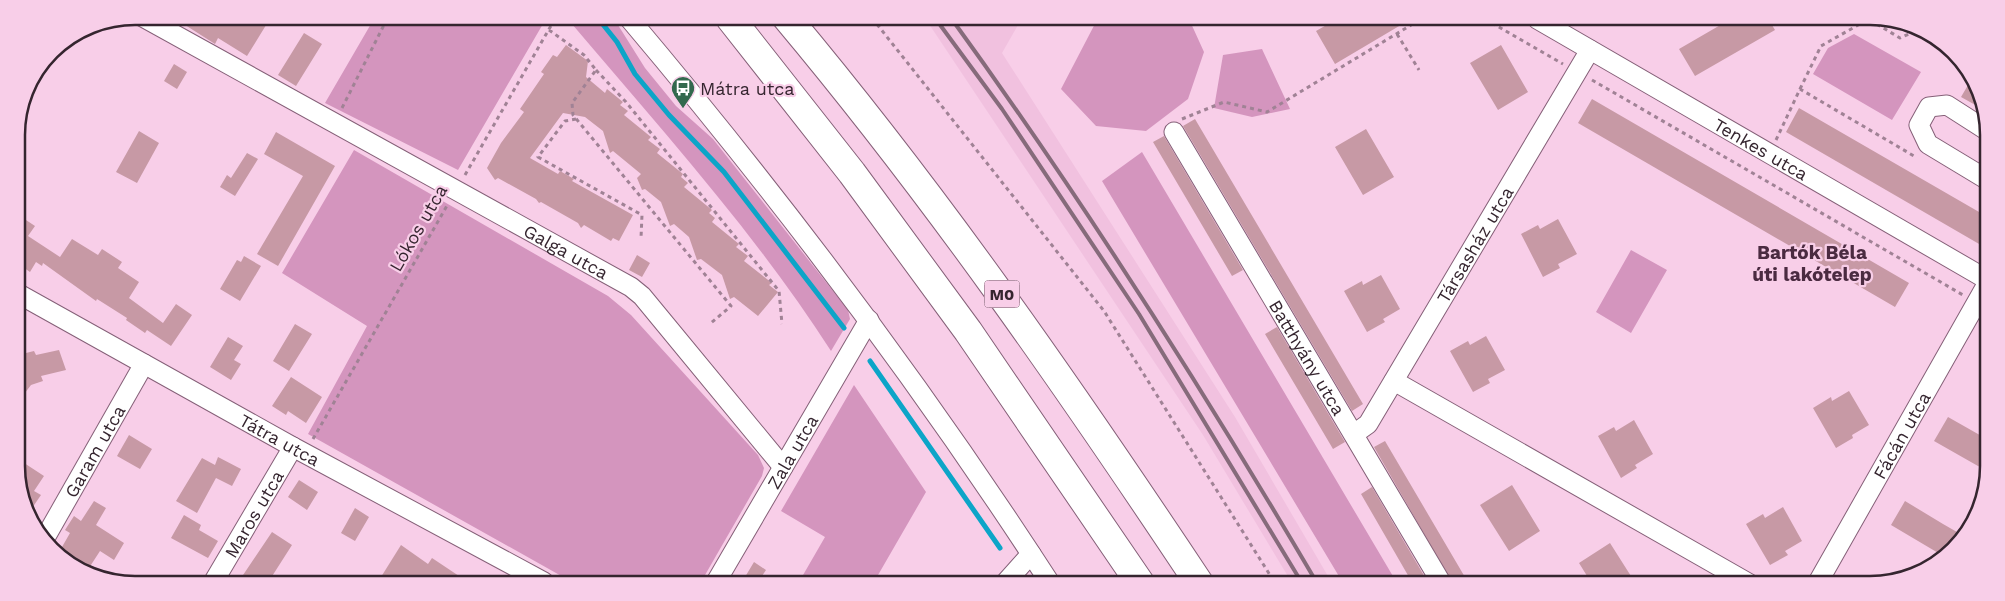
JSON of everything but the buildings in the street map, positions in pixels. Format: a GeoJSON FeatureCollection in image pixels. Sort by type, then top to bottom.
{"type":"FeatureCollection","features":[{"type":"Feature","properties":{"kind":"highway"},"geometry":{"type":"LineString","coordinates":[[736,25],[852,173],[968,331],[1135,576]]}},
{"type":"Feature","properties":{"kind":"highway","name":"M0"},"geometry":{"type":"LineString","coordinates":[[793,25],[974,255],[1093,423],[1194,576]]}},
{"type":"Feature","properties":{"kind":"street","name":"Galga utca"},"geometry":{"type":"LineString","coordinates":[[157,25],[457,189],[631,287],[642,296],[783,467]]}},
{"type":"Feature","properties":{"kind":"street"},"geometry":{"type":"LineString","coordinates":[[635,25],[760,177],[869,320],[1046,576]]}},
{"type":"Feature","properties":{"kind":"street","name":"Tenkes utca"},"geometry":{"type":"LineString","coordinates":[[1547,25],[1980,276]]}},
{"type":"Feature","properties":{"kind":"street","name":"Társasház utca"},"geometry":{"type":"LineString","coordinates":[[1354,434],[1368,424],[1590,50]]}},
{"type":"Feature","properties":{"kind":"street"},"geometry":{"type":"LineString","coordinates":[[1980,126],[1946,105],[1929,107],[1919,126],[1928,144],[1980,175]]}},
{"type":"Feature","properties":{"kind":"street","name":"Batthyány utca"},"geometry":{"type":"LineString","coordinates":[[1174,132],[1437,576]]}},
{"type":"Feature","properties":{"kind":"street","name":"Fácán utca"},"geometry":{"type":"LineString","coordinates":[[1822,576],[1980,296]]}},
{"type":"Feature","properties":{"kind":"street","name":"Tátra utca"},"geometry":{"type":"LineString","coordinates":[[25,297],[299,450],[533,576]]}},
{"type":"Feature","properties":{"kind":"street","name":"Zala utca"},"geometry":{"type":"LineString","coordinates":[[719,576],[869,320]]}},
{"type":"Feature","properties":{"kind":"street","name":"Garam utca"},"geometry":{"type":"LineString","coordinates":[[48,533],[144,364]]}},
{"type":"Feature","properties":{"kind":"street"},"geometry":{"type":"LineString","coordinates":[[1394,381],[1736,576]]}},
{"type":"Feature","properties":{"kind":"street","name":"Maros utca"},"geometry":{"type":"LineString","coordinates":[[217,576],[299,450]]}},
{"type":"Feature","properties":{"kind":"street"},"geometry":{"type":"LineString","coordinates":[[1012,576],[1032,554]]}},
{"type":"Feature","properties":{"kind":"path"},"geometry":{"type":"LineString","coordinates":[[335,122],[384,25]]}},
{"type":"Feature","properties":{"kind":"path","name":"Lókos utca"},"geometry":{"type":"LineString","coordinates":[[299,450],[457,189],[552,25]]}},
{"type":"Feature","properties":{"kind":"path"},"geometry":{"type":"LineString","coordinates":[[878,25],[1104,311],[1271,576]]}},
{"type":"Feature","properties":{"kind":"path"},"geometry":{"type":"LineString","coordinates":[[1174,132],[1170,126],[1188,115],[1224,102],[1267,112],[1411,25]]}},
{"type":"Feature","properties":{"kind":"path"},"geometry":{"type":"LineString","coordinates":[[1495,25],[1976,302]]}},
{"type":"Feature","properties":{"kind":"path"},"geometry":{"type":"LineString","coordinates":[[1774,142],[1821,46],[1860,25]]}},
{"type":"Feature","properties":{"kind":"path"},"geometry":{"type":"LineString","coordinates":[[1879,26],[1900,38],[1911,33]]}},
{"type":"Feature","properties":{"kind":"path"},"geometry":{"type":"LineString","coordinates":[[549,30],[584,55],[626,102],[780,291],[782,324]]}},
{"type":"Feature","properties":{"kind":"path"},"geometry":{"type":"LineString","coordinates":[[1397,34],[1419,70]]}},
{"type":"Feature","properties":{"kind":"path"},"geometry":{"type":"LineString","coordinates":[[596,70],[572,102],[573,115],[731,306],[711,323]]}},
{"type":"Feature","properties":{"kind":"path"},"geometry":{"type":"LineString","coordinates":[[1800,89],[1921,160]]}},
{"type":"Feature","properties":{"kind":"path"},"geometry":{"type":"LineString","coordinates":[[576,119],[565,121],[538,157],[642,215],[642,238]]}},
{"type":"Feature","properties":{"kind":"shaded area"},"geometry":{"type":"Polygon","coordinates":[[[370,25],[542,25],[458,170],[325,103],[370,25]]]}},
{"type":"Feature","properties":{"kind":"shaded area"},"geometry":{"type":"Polygon","coordinates":[[[573,25],[618,25],[645,68],[676,106],[713,139],[848,310],[850,319],[831,351],[738,221],[573,25]]]}},
{"type":"Feature","properties":{"kind":"shaded area"},"geometry":{"type":"Polygon","coordinates":[[[930,25],[1018,25],[1002,53],[1235,417],[1328,576],[1288,576],[1203,435],[930,25]]]}},
{"type":"Feature","properties":{"kind":"shaded area"},"geometry":{"type":"Polygon","coordinates":[[[1094,25],[1192,25],[1204,52],[1188,99],[1146,131],[1096,126],[1061,89],[1094,25]]]}},
{"type":"Feature","properties":{"kind":"shaded area"},"geometry":{"type":"Polygon","coordinates":[[[1854,34],[1921,72],[1892,120],[1813,74],[1828,48],[1854,34]]]}},
{"type":"Feature","properties":{"kind":"shaded area"},"geometry":{"type":"Polygon","coordinates":[[[1262,49],[1290,109],[1252,117],[1214,108],[1223,55],[1262,49]]]}},
{"type":"Feature","properties":{"kind":"shaded area"},"geometry":{"type":"Polygon","coordinates":[[[354,150],[608,296],[631,315],[758,455],[764,468],[762,476],[704,576],[561,576],[308,434],[367,326],[282,273],[354,150]]]}},
{"type":"Feature","properties":{"kind":"shaded area"},"geometry":{"type":"Polygon","coordinates":[[[1142,152],[1393,576],[1339,576],[1102,181],[1142,152]]]}},
{"type":"Feature","properties":{"kind":"shaded area"},"geometry":{"type":"Polygon","coordinates":[[[1631,250],[1667,270],[1631,333],[1596,312],[1631,250]]]}},
{"type":"Feature","properties":{"kind":"shaded area"},"geometry":{"type":"Polygon","coordinates":[[[854,385],[926,492],[877,576],[802,576],[825,537],[781,511],[854,385]]]}},
{"type":"Feature","properties":{"kind":"waterway"},"geometry":{"type":"LineString","coordinates":[[603,25],[617,42],[635,74],[669,115],[724,172],[844,328]]}},
{"type":"Feature","properties":{"kind":"waterway"},"geometry":{"type":"LineString","coordinates":[[870,361],[1000,548]]}},
{"type":"Feature","properties":{"kind":"railway"},"geometry":{"type":"LineString","coordinates":[[940,25],[1002,109],[1139,314],[1298,576]]}},
{"type":"Feature","properties":{"kind":"railway"},"geometry":{"type":"LineString","coordinates":[[956,25],[1048,156],[1141,296],[1230,438],[1313,576]]}},
{"type":"Feature","properties":{"kind":"place","name":"Mátra utca"},"geometry":{"type":"Point","coordinates":[683,109]}},
{"type":"Feature","properties":{"kind":"district","name":"Bartók Béla úti lakótelep"},"geometry":{"type":"Point","coordinates":[1812,263]}}]}
